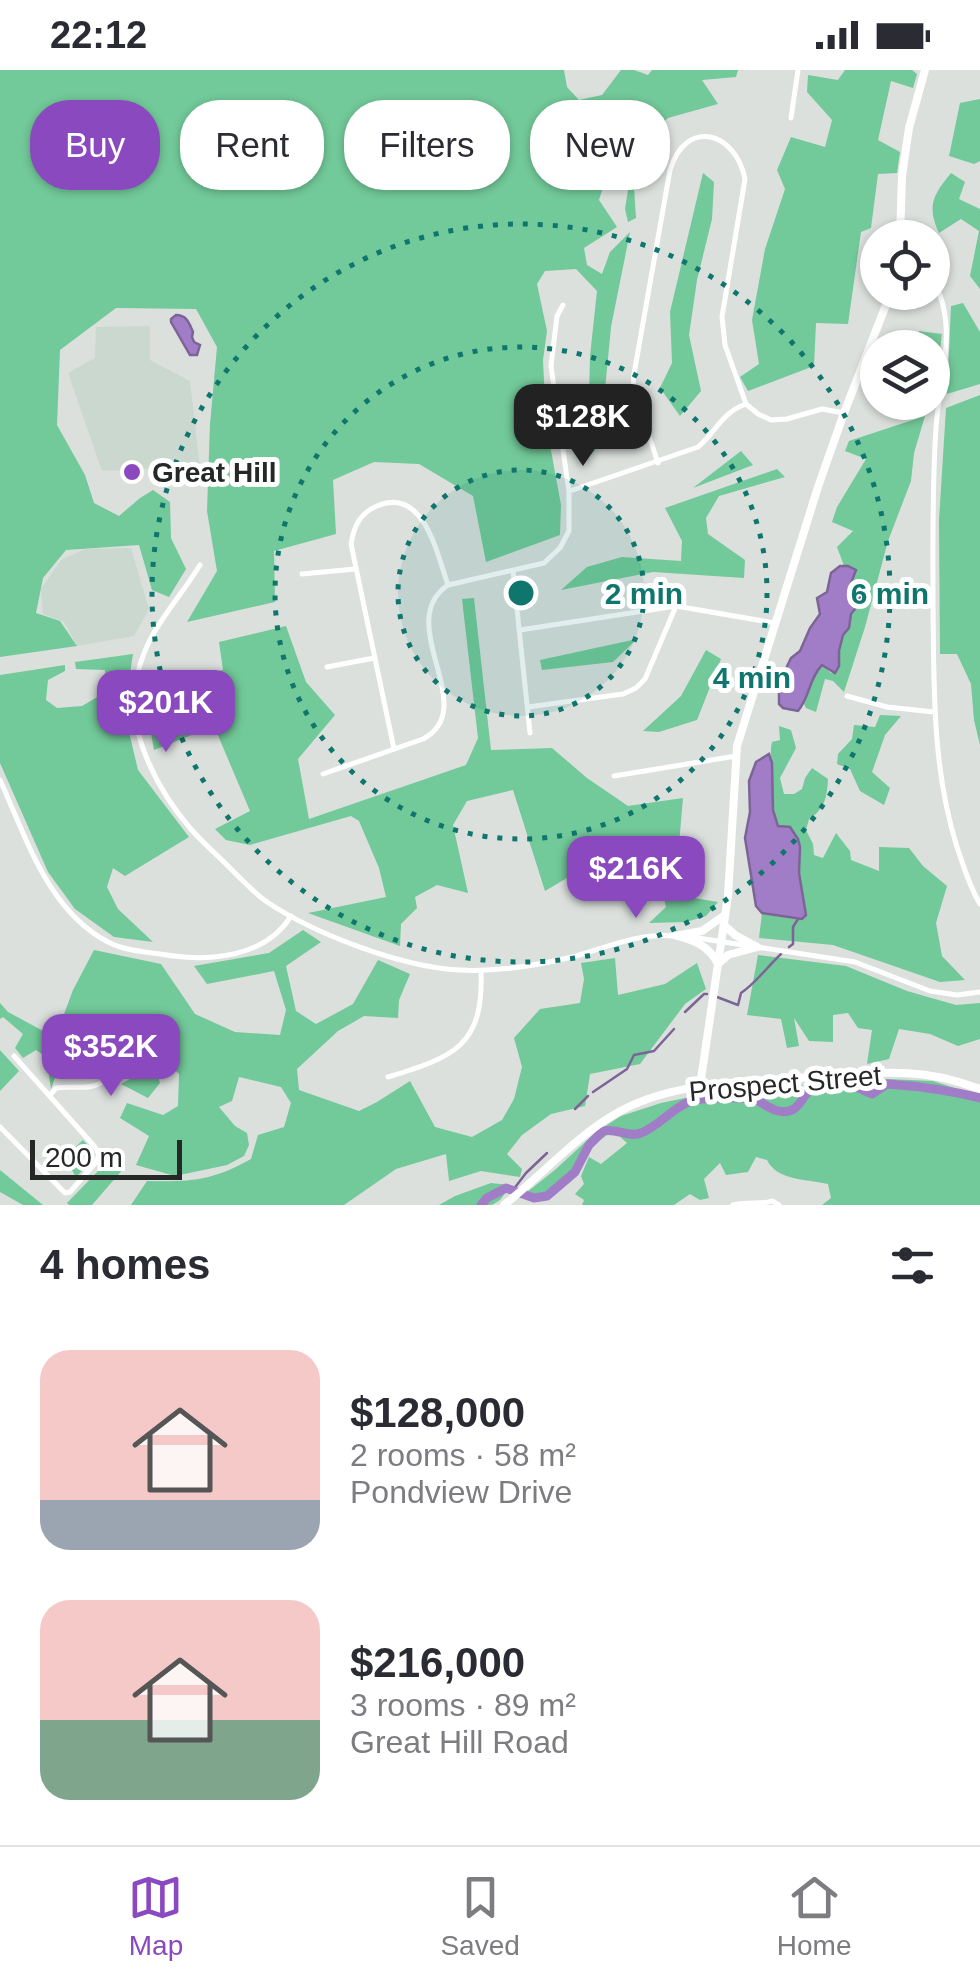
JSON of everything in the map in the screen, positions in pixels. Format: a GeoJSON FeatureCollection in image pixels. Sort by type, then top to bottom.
{"type":"FeatureCollection","features":[{"type":"Feature","properties":{"kind":"main road"},"geometry":{"type":"LineString","coordinates":[[901,220],[907,140],[924,70]]}},
{"type":"Feature","properties":{"kind":"main road"},"geometry":{"type":"LineString","coordinates":[[700,1086],[730,866],[736,756],[747,711],[844,413],[884,310]]}},
{"type":"Feature","properties":{"kind":"main road"},"geometry":{"type":"LineString","coordinates":[[674,936],[702,931],[724,920]]}},
{"type":"Feature","properties":{"kind":"main road"},"geometry":{"type":"LineString","coordinates":[[724,920],[736,935],[757,946]]}},
{"type":"Feature","properties":{"kind":"main road"},"geometry":{"type":"LineString","coordinates":[[674,936],[695,940],[714,954],[718,964]]}},
{"type":"Feature","properties":{"kind":"main road"},"geometry":{"type":"LineString","coordinates":[[718,964],[728,955],[757,946]]}},
{"type":"Feature","properties":{"kind":"main road","name":"Prospect Street"},"geometry":{"type":"LineString","coordinates":[[504,1205],[618,1112],[700,1086],[906,1073],[952,1079],[980,1089]]}},
{"type":"Feature","properties":{"kind":"street"},"geometry":{"type":"LineString","coordinates":[[790,118],[798,70]]}},
{"type":"Feature","properties":{"kind":"street"},"geometry":{"type":"LineString","coordinates":[[658,462],[633,388],[634,374],[670,170],[682,145],[694,138],[710,136],[724,142],[742,164],[745,179],[722,316],[726,346],[746,404],[771,420],[822,409],[844,413]]}},
{"type":"Feature","properties":{"kind":"street"},"geometry":{"type":"LineString","coordinates":[[323,774],[433,734],[441,724],[444,700],[428,620],[437,592],[448,585],[544,564],[560,548],[569,531],[569,492],[550,366],[557,316],[564,305]]}},
{"type":"Feature","properties":{"kind":"street"},"geometry":{"type":"LineString","coordinates":[[944,310],[947,339],[936,426],[934,712],[942,794],[970,885],[980,904]]}},
{"type":"Feature","properties":{"kind":"street"},"geometry":{"type":"LineString","coordinates":[[569,492],[698,448],[731,410],[746,404]]}},
{"type":"Feature","properties":{"kind":"street"},"geometry":{"type":"LineString","coordinates":[[394,749],[351,544],[362,515],[388,502],[416,510],[431,536],[448,585]]}},
{"type":"Feature","properties":{"kind":"street"},"geometry":{"type":"LineString","coordinates":[[200,564],[154,628],[140,661],[134,694],[141,738],[166,794],[190,828],[260,897],[292,916],[404,961],[444,969],[528,966],[661,934],[855,962],[930,992],[980,992]]}},
{"type":"Feature","properties":{"kind":"street"},"geometry":{"type":"LineString","coordinates":[[302,574],[356,569]]}},
{"type":"Feature","properties":{"kind":"street"},"geometry":{"type":"LineString","coordinates":[[513,571],[530,733]]}},
{"type":"Feature","properties":{"kind":"street"},"geometry":{"type":"LineString","coordinates":[[520,630],[676,606],[775,623]]}},
{"type":"Feature","properties":{"kind":"street"},"geometry":{"type":"LineString","coordinates":[[528,707],[623,694],[636,688],[645,679],[676,606]]}},
{"type":"Feature","properties":{"kind":"street"},"geometry":{"type":"LineString","coordinates":[[327,668],[374,658]]}},
{"type":"Feature","properties":{"kind":"street"},"geometry":{"type":"LineString","coordinates":[[846,696],[887,707],[934,712]]}},
{"type":"Feature","properties":{"kind":"street"},"geometry":{"type":"LineString","coordinates":[[614,776],[736,756]]}},
{"type":"Feature","properties":{"kind":"street"},"geometry":{"type":"LineString","coordinates":[[0,780],[45,877],[62,904],[110,944],[147,953],[217,957],[244,952],[269,941],[292,916]]}},
{"type":"Feature","properties":{"kind":"street"},"geometry":{"type":"LineString","coordinates":[[388,1078],[438,1061],[467,1036],[477,1018],[481,970]]}},
{"type":"Feature","properties":{"kind":"street"},"geometry":{"type":"LineString","coordinates":[[0,1126],[65,1193],[96,1162],[95,1146],[14,1056]]}},
{"type":"Feature","properties":{"kind":"street"},"geometry":{"type":"LineString","coordinates":[[50,1095],[56,1088],[90,1088],[100,1084],[107,1079],[100,1072]]}},
{"type":"Feature","properties":{"kind":"street"},"geometry":{"type":"LineString","coordinates":[[733,1205],[746,1201],[766,1205],[772,1201],[778,1205]]}},
{"type":"Feature","properties":{"kind":"shaded area"},"geometry":{"type":"Polygon","coordinates":[[[176,315],[189,323],[194,342],[200,345],[197,355],[190,355],[171,322],[176,315]]]}},
{"type":"Feature","properties":{"kind":"shaded area"},"geometry":{"type":"Polygon","coordinates":[[[150,326],[150,360],[190,381],[200,467],[102,471],[68,373],[95,358],[96,327],[150,326]]]}},
{"type":"Feature","properties":{"kind":"shaded area"},"geometry":{"type":"Polygon","coordinates":[[[131,548],[149,609],[134,636],[77,646],[64,622],[43,614],[41,589],[61,560],[85,549],[131,548]]]}},
{"type":"Feature","properties":{"kind":"shaded area"},"geometry":{"type":"Polygon","coordinates":[[[840,566],[856,570],[851,583],[862,600],[843,635],[839,666],[835,673],[822,665],[798,711],[783,708],[779,704],[779,683],[820,614],[817,598],[827,592],[831,573],[840,566]]]}},
{"type":"Feature","properties":{"kind":"shaded area"},"geometry":{"type":"Polygon","coordinates":[[[769,754],[778,826],[790,827],[800,847],[799,873],[806,915],[802,919],[762,913],[756,906],[745,838],[750,812],[749,781],[756,762],[769,754]]]}},
{"type":"Feature","properties":{"kind":"green space"},"geometry":{"type":"Polygon","coordinates":[[[0,70],[564,70],[567,87],[579,100],[530,100],[530,190],[602,190],[599,200],[617,227],[584,248],[587,265],[602,274],[610,252],[630,232],[611,327],[604,400],[615,439],[604,437],[591,455],[589,439],[597,428],[589,400],[597,291],[576,269],[545,271],[537,284],[547,331],[543,360],[546,423],[561,505],[560,535],[486,562],[473,496],[419,464],[374,462],[333,480],[336,534],[274,551],[275,602],[187,622],[217,571],[207,511],[217,347],[196,309],[116,308],[60,350],[57,425],[85,475],[94,503],[119,516],[153,490],[170,502],[171,538],[186,569],[169,597],[152,590],[139,545],[66,550],[43,578],[36,613],[60,621],[77,646],[0,657],[0,70]]]}},
{"type":"Feature","properties":{"kind":"green space"},"geometry":{"type":"Polygon","coordinates":[[[621,70],[648,75],[652,70],[738,70],[736,77],[702,80],[718,104],[670,117],[670,100],[579,100],[602,95],[621,70]]]}},
{"type":"Feature","properties":{"kind":"green space"},"geometry":{"type":"Polygon","coordinates":[[[845,70],[912,70],[917,74],[913,88],[891,81],[878,140],[900,152],[897,173],[878,174],[872,220],[860,220],[848,324],[816,323],[814,366],[748,391],[740,377],[759,364],[752,320],[765,249],[785,189],[777,170],[791,137],[825,147],[832,120],[807,92],[808,75],[838,80],[845,70]]]}},
{"type":"Feature","properties":{"kind":"green space"},"geometry":{"type":"Polygon","coordinates":[[[980,99],[980,161],[974,164],[949,156],[960,103],[980,99]]]}},
{"type":"Feature","properties":{"kind":"green space"},"geometry":{"type":"Polygon","coordinates":[[[703,173],[714,182],[712,219],[689,335],[701,391],[680,416],[660,388],[672,363],[670,312],[703,173]]]}},
{"type":"Feature","properties":{"kind":"green space"},"geometry":{"type":"Polygon","coordinates":[[[951,173],[965,182],[959,199],[980,209],[980,289],[970,276],[979,231],[961,219],[950,226],[950,220],[934,220],[934,200],[951,173]]]}},
{"type":"Feature","properties":{"kind":"green space"},"geometry":{"type":"Polygon","coordinates":[[[628,190],[634,190],[636,218],[628,222],[625,209],[628,190]]]}},
{"type":"Feature","properties":{"kind":"green space"},"geometry":{"type":"Polygon","coordinates":[[[963,303],[980,332],[980,384],[950,393],[950,330],[951,306],[963,303]]]}},
{"type":"Feature","properties":{"kind":"green space"},"geometry":{"type":"Polygon","coordinates":[[[980,395],[980,745],[971,684],[957,654],[940,654],[939,520],[945,420],[950,420],[950,406],[980,395]]]}},
{"type":"Feature","properties":{"kind":"green space"},"geometry":{"type":"Polygon","coordinates":[[[924,420],[911,481],[888,541],[844,692],[825,679],[816,712],[804,704],[815,672],[822,665],[831,673],[839,666],[844,635],[860,594],[851,583],[855,573],[844,566],[837,547],[853,531],[832,522],[866,459],[845,451],[849,441],[924,420]]]}},
{"type":"Feature","properties":{"kind":"green space"},"geometry":{"type":"Polygon","coordinates":[[[741,451],[753,465],[693,488],[741,451]]]}},
{"type":"Feature","properties":{"kind":"green space"},"geometry":{"type":"Polygon","coordinates":[[[777,469],[785,477],[719,496],[706,518],[708,534],[745,560],[744,578],[653,572],[561,590],[587,567],[622,557],[681,561],[682,541],[665,508],[777,469]]]}},
{"type":"Feature","properties":{"kind":"green space"},"geometry":{"type":"Polygon","coordinates":[[[474,598],[491,750],[552,748],[628,806],[683,798],[676,879],[688,897],[718,902],[706,916],[686,922],[649,923],[666,907],[654,856],[587,866],[545,891],[513,790],[467,801],[453,825],[468,893],[437,885],[415,897],[417,908],[401,924],[400,946],[308,913],[386,897],[379,868],[359,821],[351,816],[250,845],[226,840],[215,829],[250,811],[214,726],[154,750],[143,688],[223,670],[219,642],[286,626],[306,682],[335,715],[298,759],[309,819],[466,765],[478,738],[462,599],[474,598]]]}},
{"type":"Feature","properties":{"kind":"green space"},"geometry":{"type":"Polygon","coordinates":[[[637,639],[613,662],[542,670],[540,660],[637,639]]]}},
{"type":"Feature","properties":{"kind":"green space"},"geometry":{"type":"Polygon","coordinates":[[[706,650],[721,659],[697,720],[659,732],[643,731],[681,696],[706,650]]]}},
{"type":"Feature","properties":{"kind":"green space"},"geometry":{"type":"Polygon","coordinates":[[[133,654],[124,711],[138,770],[189,837],[125,876],[113,868],[107,887],[118,909],[153,942],[114,937],[75,909],[48,872],[0,763],[0,675],[65,665],[65,671],[48,680],[46,700],[57,708],[82,706],[106,692],[105,670],[76,669],[75,662],[133,654]]]}},
{"type":"Feature","properties":{"kind":"green space"},"geometry":{"type":"Polygon","coordinates":[[[880,715],[901,716],[885,735],[872,772],[890,788],[884,805],[860,791],[850,769],[837,764],[838,754],[852,739],[854,725],[875,727],[880,715]]]}},
{"type":"Feature","properties":{"kind":"green space"},"geometry":{"type":"Polygon","coordinates":[[[779,726],[791,730],[796,748],[780,778],[784,794],[802,789],[812,768],[828,779],[824,802],[809,819],[806,830],[814,855],[823,858],[836,833],[850,851],[851,860],[879,871],[879,847],[909,848],[947,886],[936,923],[942,956],[965,980],[940,982],[833,945],[759,938],[762,913],[798,919],[800,847],[787,826],[778,826],[774,807],[771,751],[772,742],[780,740],[779,726]]]}},
{"type":"Feature","properties":{"kind":"green space"},"geometry":{"type":"Polygon","coordinates":[[[303,930],[321,942],[286,966],[296,1011],[316,1024],[353,1004],[378,960],[410,974],[399,1000],[398,1018],[364,1016],[338,1031],[297,1069],[299,1090],[359,1111],[410,1081],[435,1127],[472,1137],[502,1120],[514,1099],[522,1067],[514,1038],[540,1009],[580,1003],[584,979],[581,963],[615,958],[618,995],[665,984],[697,963],[706,989],[685,1004],[640,1064],[590,1074],[585,1106],[551,1114],[522,1135],[507,1154],[522,1169],[520,1177],[481,1171],[449,1181],[446,1154],[396,1169],[344,1205],[131,1205],[147,1181],[200,1179],[251,1159],[258,1135],[284,1127],[291,1103],[281,1087],[239,1077],[232,1101],[219,1107],[235,1126],[247,1133],[249,1145],[244,1156],[227,1165],[175,1176],[136,1165],[149,1136],[120,1118],[127,1103],[163,1115],[178,1106],[179,1074],[168,1063],[156,1070],[160,1083],[148,1098],[121,1084],[147,1076],[152,1064],[119,1049],[106,1029],[84,1049],[67,1043],[51,1089],[46,1057],[36,1050],[23,1058],[15,1048],[23,1034],[3,1017],[0,1019],[0,1003],[8,1012],[47,1033],[61,1022],[94,950],[161,964],[195,1014],[235,1032],[280,1035],[286,1010],[274,971],[207,984],[194,966],[269,953],[303,930]]]}},
{"type":"Feature","properties":{"kind":"green space"},"geometry":{"type":"Polygon","coordinates":[[[758,955],[846,966],[907,991],[956,1005],[980,1003],[980,1039],[958,1046],[930,1034],[899,1029],[889,1059],[867,1064],[872,1030],[858,1028],[848,1013],[833,1015],[833,1042],[809,1041],[794,1018],[799,1046],[787,1048],[781,1019],[747,1015],[758,955]]]}},
{"type":"Feature","properties":{"kind":"green space"},"geometry":{"type":"Polygon","coordinates":[[[0,1050],[19,1071],[0,1091],[0,1050]]]}},
{"type":"Feature","properties":{"kind":"green space"},"geometry":{"type":"Polygon","coordinates":[[[867,1078],[933,1081],[980,1096],[980,1205],[822,1205],[831,1198],[828,1184],[785,1176],[767,1160],[756,1157],[748,1172],[726,1175],[720,1163],[704,1179],[709,1198],[700,1200],[690,1194],[674,1205],[582,1205],[584,1200],[575,1194],[584,1184],[581,1176],[589,1157],[601,1164],[627,1143],[618,1135],[607,1135],[591,1147],[567,1183],[541,1201],[521,1197],[596,1132],[621,1116],[685,1098],[867,1078]]]}},
{"type":"Feature","properties":{"kind":"green space"},"geometry":{"type":"Polygon","coordinates":[[[83,1140],[93,1151],[87,1166],[76,1177],[64,1157],[83,1140]]]}},
{"type":"Feature","properties":{"kind":"green space"},"geometry":{"type":"Polygon","coordinates":[[[104,1158],[124,1168],[92,1205],[69,1205],[99,1170],[104,1158]]]}},
{"type":"Feature","properties":{"kind":"green space"},"geometry":{"type":"Polygon","coordinates":[[[0,1170],[43,1205],[23,1205],[0,1192],[0,1170]]]}},
{"type":"Feature","properties":{"kind":"green space"},"geometry":{"type":"Polygon","coordinates":[[[491,1183],[511,1185],[492,1205],[439,1205],[455,1196],[491,1183]]]}},
{"type":"Feature","properties":{"kind":"waterway"},"geometry":{"type":"LineString","coordinates":[[789,947],[798,919]]}},
{"type":"Feature","properties":{"kind":"waterway"},"geometry":{"type":"LineString","coordinates":[[717,997],[738,1005],[741,993],[781,954]]}},
{"type":"Feature","properties":{"kind":"waterway"},"geometry":{"type":"LineString","coordinates":[[685,1012],[707,994]]}},
{"type":"Feature","properties":{"kind":"waterway"},"geometry":{"type":"LineString","coordinates":[[593,1092],[627,1069],[634,1055],[654,1051],[674,1029]]}},
{"type":"Feature","properties":{"kind":"waterway"},"geometry":{"type":"LineString","coordinates":[[481,1205],[506,1188],[534,1198],[547,1196],[575,1172],[589,1145],[603,1131],[641,1133],[692,1101],[744,1098],[787,1111],[797,1107],[811,1089],[834,1083],[872,1094],[887,1084],[980,1098]]}},
{"type":"Feature","properties":{"kind":"waterway"},"geometry":{"type":"LineString","coordinates":[[575,1109],[588,1096]]}},
{"type":"Feature","properties":{"kind":"waterway"},"geometry":{"type":"LineString","coordinates":[[513,1190],[547,1153]]}},
{"type":"Feature","properties":{"kind":"place","name":"Great Hill"},"geometry":{"type":"Point","coordinates":[132,472]}}]}
